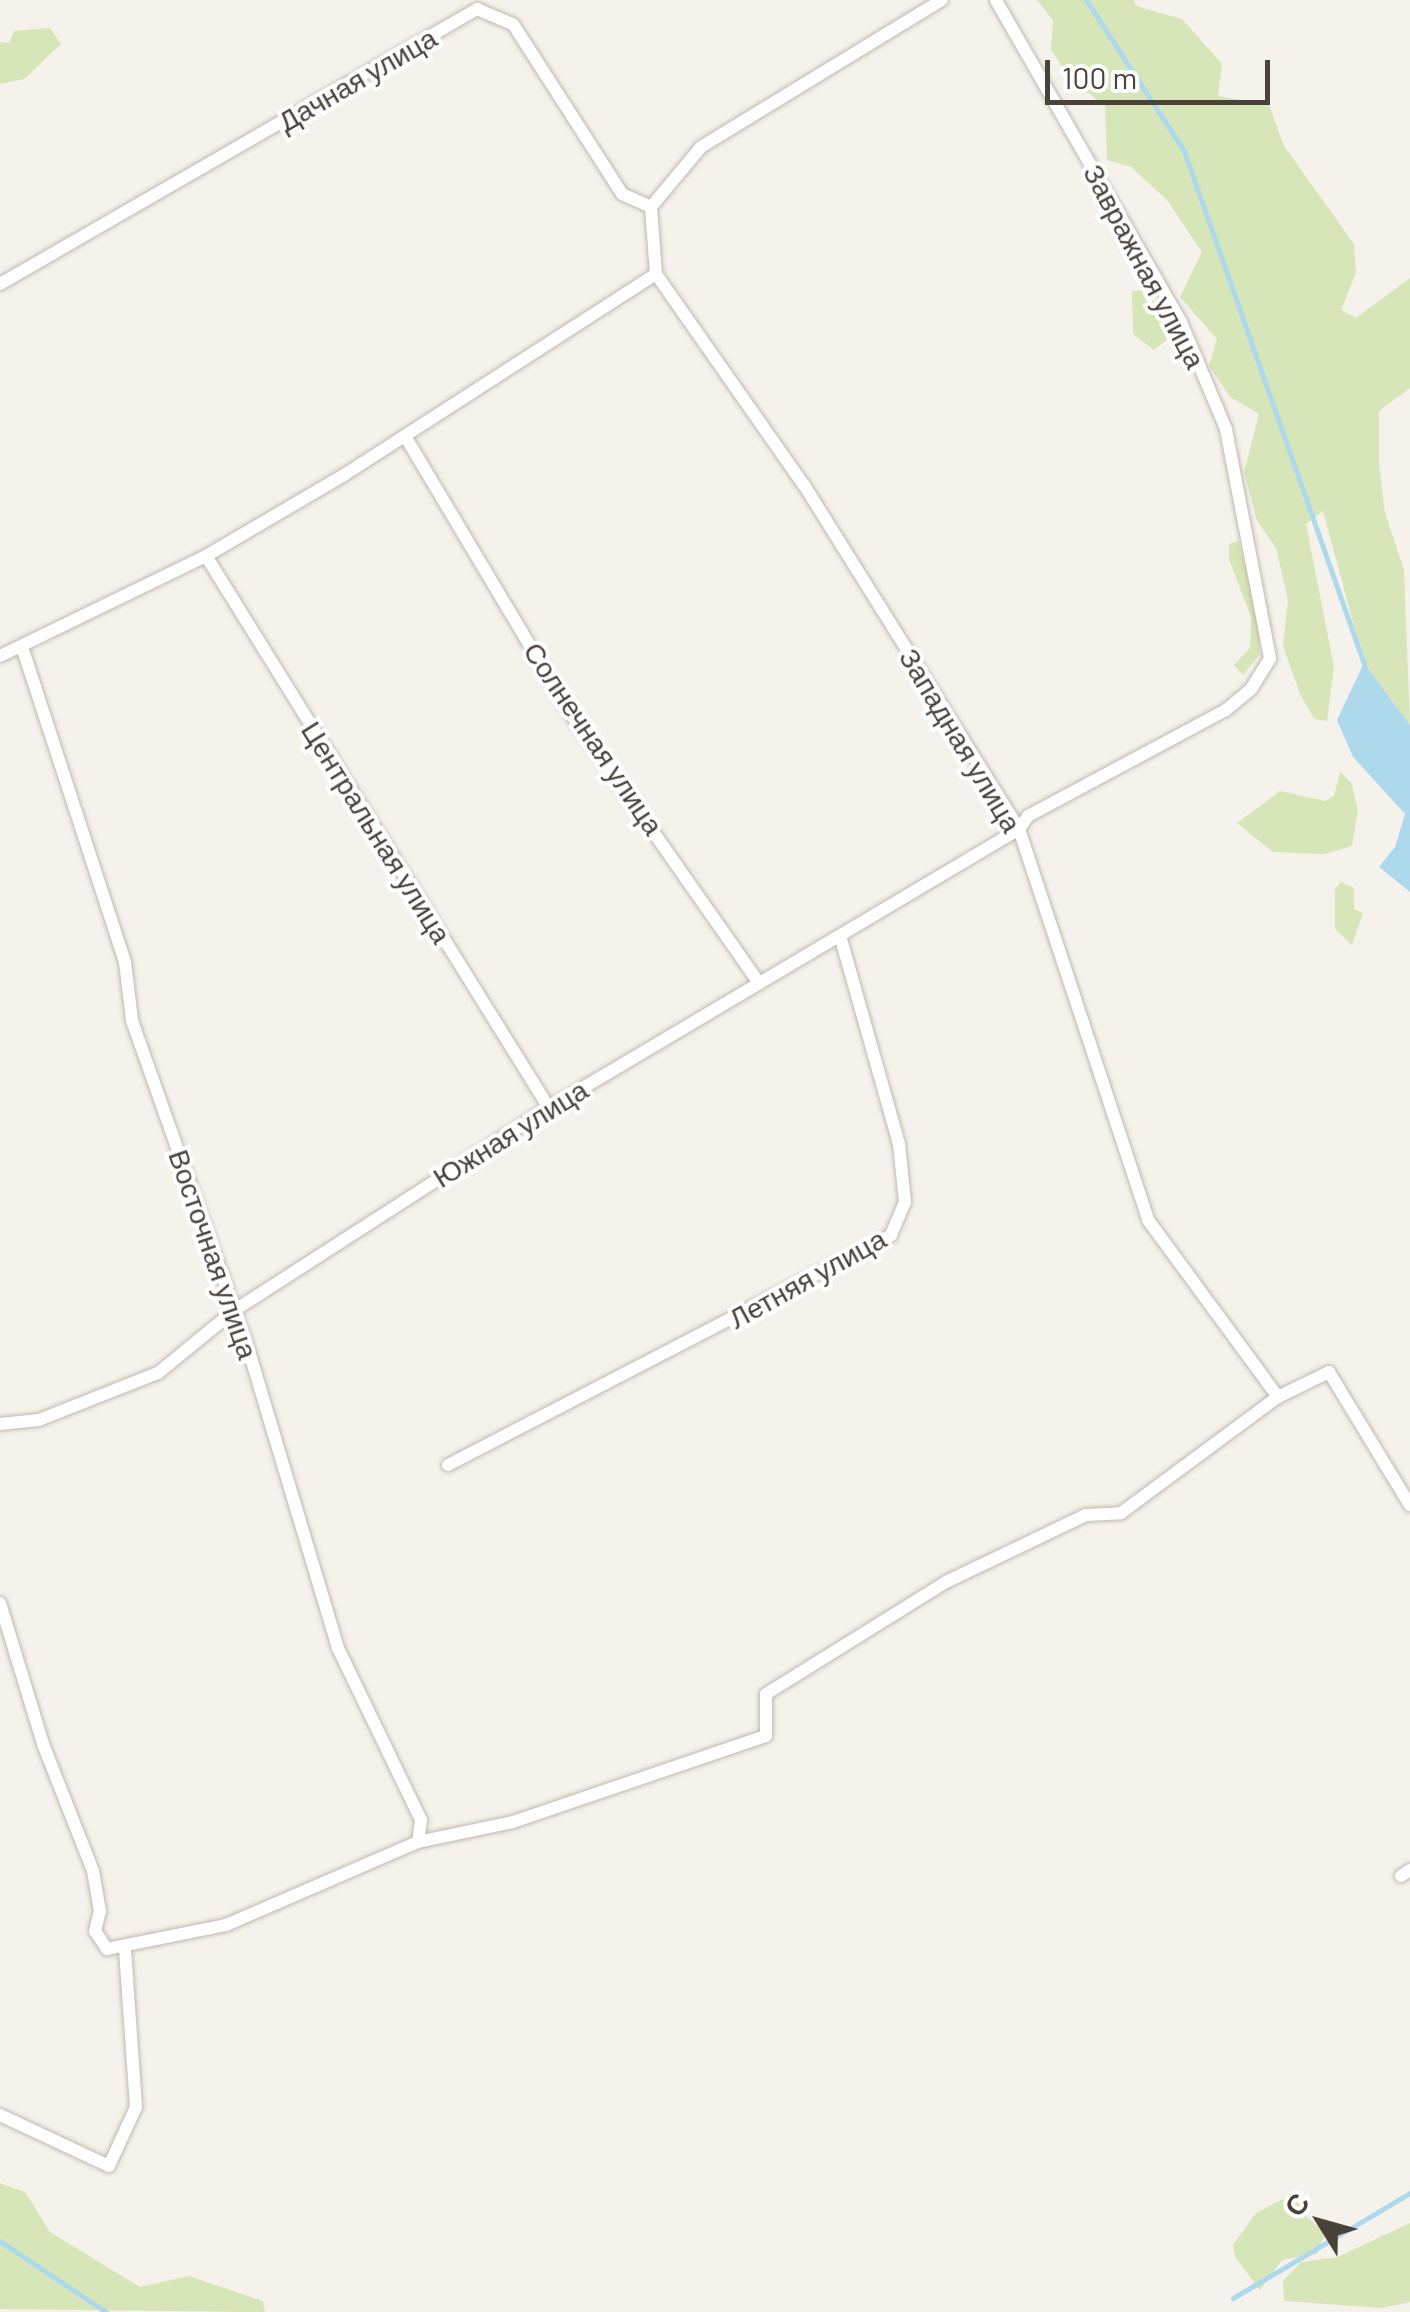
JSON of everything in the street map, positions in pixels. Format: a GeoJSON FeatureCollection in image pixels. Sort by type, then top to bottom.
{"type":"FeatureCollection","features":[{"type":"Feature","properties":{"kind":"street"},"geometry":{"type":"LineString","coordinates":[[0,656],[206,556],[405,436],[656,274],[651,207],[701,147],[942,0]]}},
{"type":"Feature","properties":{"kind":"street","name":"Завражная улица"},"geometry":{"type":"LineString","coordinates":[[996,0],[1181,322],[1226,429],[1270,658],[1251,689],[1226,710],[1028,816],[1019,829]]}},
{"type":"Feature","properties":{"kind":"street","name":"Дачная улица"},"geometry":{"type":"LineString","coordinates":[[0,284],[477,9],[514,24],[622,194],[651,207]]}},
{"type":"Feature","properties":{"kind":"street","name":"Западная улица"},"geometry":{"type":"LineString","coordinates":[[656,274],[804,485],[1019,829],[1148,1220],[1278,1397]]}},
{"type":"Feature","properties":{"kind":"street","name":"Солнечная улица"},"geometry":{"type":"LineString","coordinates":[[405,436],[570,713],[759,983]]}},
{"type":"Feature","properties":{"kind":"street","name":"Центральная улица"},"geometry":{"type":"LineString","coordinates":[[206,556],[549,1108]]}},
{"type":"Feature","properties":{"kind":"street","name":"Восточная улица"},"geometry":{"type":"LineString","coordinates":[[22,647],[125,962],[132,1020],[234,1310],[338,1648],[421,1820],[415,1846]]}},
{"type":"Feature","properties":{"kind":"street","name":"Южная улица"},"geometry":{"type":"LineString","coordinates":[[0,1424],[39,1420],[158,1373],[234,1310],[549,1108],[1019,829]]}},
{"type":"Feature","properties":{"kind":"street","name":"Летняя улица"},"geometry":{"type":"LineString","coordinates":[[448,1464],[891,1235],[905,1202],[899,1144],[840,934]]}},
{"type":"Feature","properties":{"kind":"street"},"geometry":{"type":"LineString","coordinates":[[0,1603],[43,1744],[93,1872],[100,1911],[95,1931],[107,1949],[125,1950],[226,1924],[415,1846],[513,1822],[766,1736],[766,1694],[946,1582],[1086,1515],[1121,1513],[1278,1397],[1329,1372],[1410,1505]]}},
{"type":"Feature","properties":{"kind":"street"},"geometry":{"type":"LineString","coordinates":[[0,2116],[109,2166],[136,2107],[125,1950]]}},
{"type":"Feature","properties":{"kind":"green space"},"geometry":{"type":"Polygon","coordinates":[[[1037,0],[1134,0],[1136,6],[1182,19],[1222,64],[1218,96],[1269,105],[1284,146],[1354,244],[1356,273],[1341,310],[1356,318],[1410,278],[1410,388],[1379,411],[1379,463],[1385,513],[1404,570],[1410,725],[1364,663],[1323,511],[1306,524],[1334,667],[1327,721],[1314,719],[1300,694],[1283,646],[1288,600],[1276,548],[1257,521],[1244,472],[1259,414],[1230,397],[1209,366],[1217,339],[1180,297],[1202,252],[1167,200],[1131,167],[1107,160],[1105,106],[1069,78],[1051,49],[1053,20],[1037,0]]]}},
{"type":"Feature","properties":{"kind":"green space"},"geometry":{"type":"Polygon","coordinates":[[[50,28],[61,44],[24,79],[0,84],[0,42],[9,43],[14,31],[50,28]]]}},
{"type":"Feature","properties":{"kind":"green space"},"geometry":{"type":"Polygon","coordinates":[[[1146,290],[1165,319],[1168,339],[1154,350],[1133,334],[1132,291],[1146,290]]]}},
{"type":"Feature","properties":{"kind":"green space"},"geometry":{"type":"Polygon","coordinates":[[[1238,541],[1257,606],[1260,654],[1243,675],[1234,665],[1250,648],[1251,617],[1229,559],[1229,544],[1238,541]]]}},
{"type":"Feature","properties":{"kind":"green space"},"geometry":{"type":"Polygon","coordinates":[[[1340,772],[1351,782],[1358,810],[1352,846],[1324,854],[1273,852],[1237,823],[1280,791],[1325,801],[1334,796],[1340,772]]]}},
{"type":"Feature","properties":{"kind":"green space"},"geometry":{"type":"Polygon","coordinates":[[[1341,882],[1354,888],[1354,909],[1363,913],[1352,945],[1335,929],[1335,889],[1341,882]]]}},
{"type":"Feature","properties":{"kind":"green space"},"geometry":{"type":"Polygon","coordinates":[[[0,2183],[25,2192],[50,2232],[140,2287],[189,2276],[263,2301],[265,2312],[0,2309],[0,2183]]]}},
{"type":"Feature","properties":{"kind":"green space"},"geometry":{"type":"Polygon","coordinates":[[[1285,2198],[1303,2204],[1307,2217],[1326,2233],[1317,2254],[1282,2260],[1260,2290],[1235,2257],[1233,2245],[1256,2213],[1285,2198]]]}},
{"type":"Feature","properties":{"kind":"green space"},"geometry":{"type":"Polygon","coordinates":[[[1410,2223],[1410,2302],[1382,2308],[1284,2301],[1283,2281],[1301,2262],[1338,2257],[1410,2223]]]}},
{"type":"Feature","properties":{"kind":"water"},"geometry":{"type":"Polygon","coordinates":[[[1364,663],[1410,725],[1410,892],[1379,867],[1395,847],[1405,814],[1353,757],[1337,720],[1364,663]]]}},
{"type":"Feature","properties":{"kind":"waterway"},"geometry":{"type":"LineString","coordinates":[[1086,0],[1184,151],[1365,667]]}},
{"type":"Feature","properties":{"kind":"waterway"},"geometry":{"type":"LineString","coordinates":[[1233,2298],[1410,2193]]}},
{"type":"Feature","properties":{"kind":"waterway"},"geometry":{"type":"LineString","coordinates":[[0,2241],[106,2312]]}}]}
